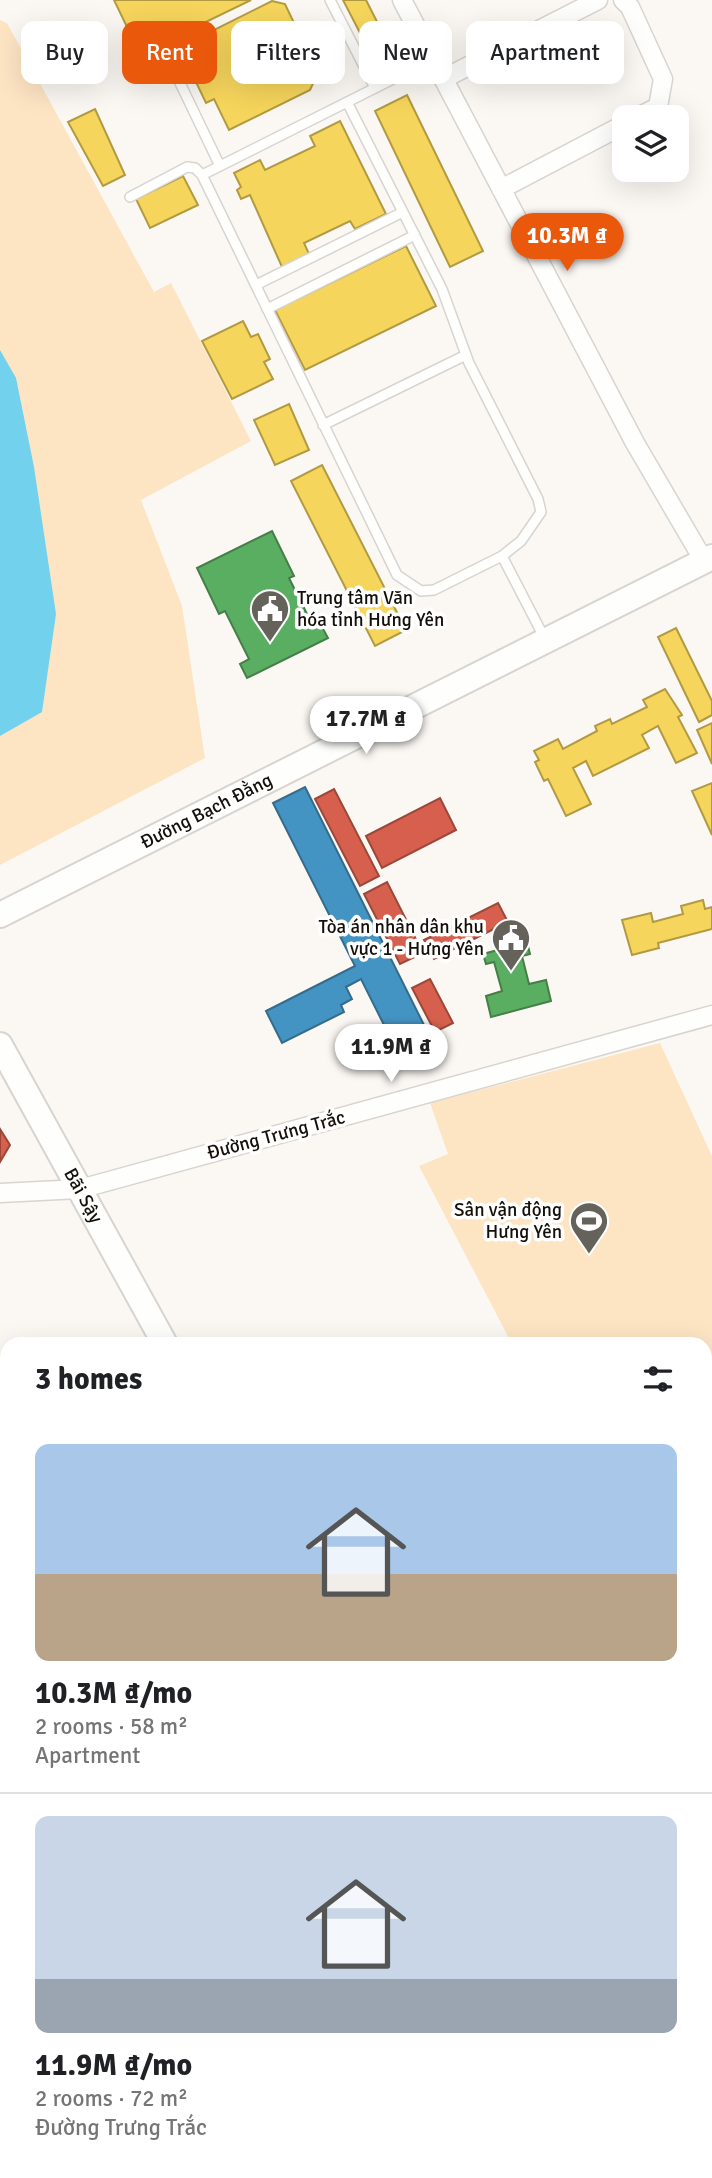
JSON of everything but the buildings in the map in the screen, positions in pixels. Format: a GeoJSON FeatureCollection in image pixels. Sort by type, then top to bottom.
{"type":"FeatureCollection","features":[{"type":"Feature","properties":{"kind":"street"},"geometry":{"type":"LineString","coordinates":[[402,0],[413,21]]}},
{"type":"Feature","properties":{"kind":"street"},"geometry":{"type":"LineString","coordinates":[[452,74],[598,0]]}},
{"type":"Feature","properties":{"kind":"street"},"geometry":{"type":"LineString","coordinates":[[623,0],[630,7],[663,79],[659,105]]}},
{"type":"Feature","properties":{"kind":"street"},"geometry":{"type":"LineString","coordinates":[[446,84],[635,443],[708,559]]}},
{"type":"Feature","properties":{"kind":"street"},"geometry":{"type":"LineString","coordinates":[[501,189],[612,131]]}},
{"type":"Feature","properties":{"kind":"street","name":"Đường Bạch Đằng"},"geometry":{"type":"LineString","coordinates":[[0,915],[708,559]]}},
{"type":"Feature","properties":{"kind":"street","name":"Đường Trưng Trắc"},"geometry":{"type":"LineString","coordinates":[[0,1194],[80,1189],[712,1015]]}},
{"type":"Feature","properties":{"kind":"street","name":"Bãi Sậy"},"geometry":{"type":"LineString","coordinates":[[0,1045],[162,1337]]}},
{"type":"Feature","properties":{"kind":"lane"},"geometry":{"type":"LineString","coordinates":[[330,0],[375,88]]}},
{"type":"Feature","properties":{"kind":"lane"},"geometry":{"type":"LineString","coordinates":[[181,84],[220,166]]}},
{"type":"Feature","properties":{"kind":"lane"},"geometry":{"type":"LineString","coordinates":[[202,175],[383,84]]}},
{"type":"Feature","properties":{"kind":"lane"},"geometry":{"type":"LineString","coordinates":[[130,197],[187,167],[195,168],[202,175],[397,575],[421,591],[434,590],[502,556],[521,541],[541,512],[538,499],[466,355],[442,289],[347,102]]}},
{"type":"Feature","properties":{"kind":"lane"},"geometry":{"type":"LineString","coordinates":[[256,285],[403,212]]}},
{"type":"Feature","properties":{"kind":"lane"},"geometry":{"type":"LineString","coordinates":[[267,309],[415,235]]}},
{"type":"Feature","properties":{"kind":"lane"},"geometry":{"type":"LineString","coordinates":[[323,425],[466,355]]}},
{"type":"Feature","properties":{"kind":"lane"},"geometry":{"type":"LineString","coordinates":[[502,556],[545,641]]}},
{"type":"Feature","properties":{"kind":"shaded area"},"geometry":{"type":"Polygon","coordinates":[[[0,20],[7,23],[21,49],[21,84],[40,84],[154,292],[171,283],[251,441],[141,500],[182,606],[205,758],[0,865],[0,20]]]}},
{"type":"Feature","properties":{"kind":"shaded area","name":"Sân vận động Hưng Yên"},"geometry":{"type":"Polygon","coordinates":[[[660,1043],[712,1156],[712,1337],[508,1337],[419,1166],[448,1154],[430,1103],[660,1043]]]}},
{"type":"Feature","properties":{"kind":"water"},"geometry":{"type":"Polygon","coordinates":[[[0,350],[16,378],[34,467],[56,614],[42,712],[0,736],[0,350]]]}},
{"type":"Feature","properties":{"kind":"place","name":"Trung tâm Văn hóa tỉnh Hưng Yên"},"geometry":{"type":"Point","coordinates":[270,643]}},
{"type":"Feature","properties":{"kind":"place","name":"Tòa án nhân dân khu vực 1 - Hưng Yên"},"geometry":{"type":"Point","coordinates":[511,972]}},
{"type":"Feature","properties":{"kind":"place","name":"Sân vận động Hưng Yên"},"geometry":{"type":"Point","coordinates":[589,1255]}}]}
